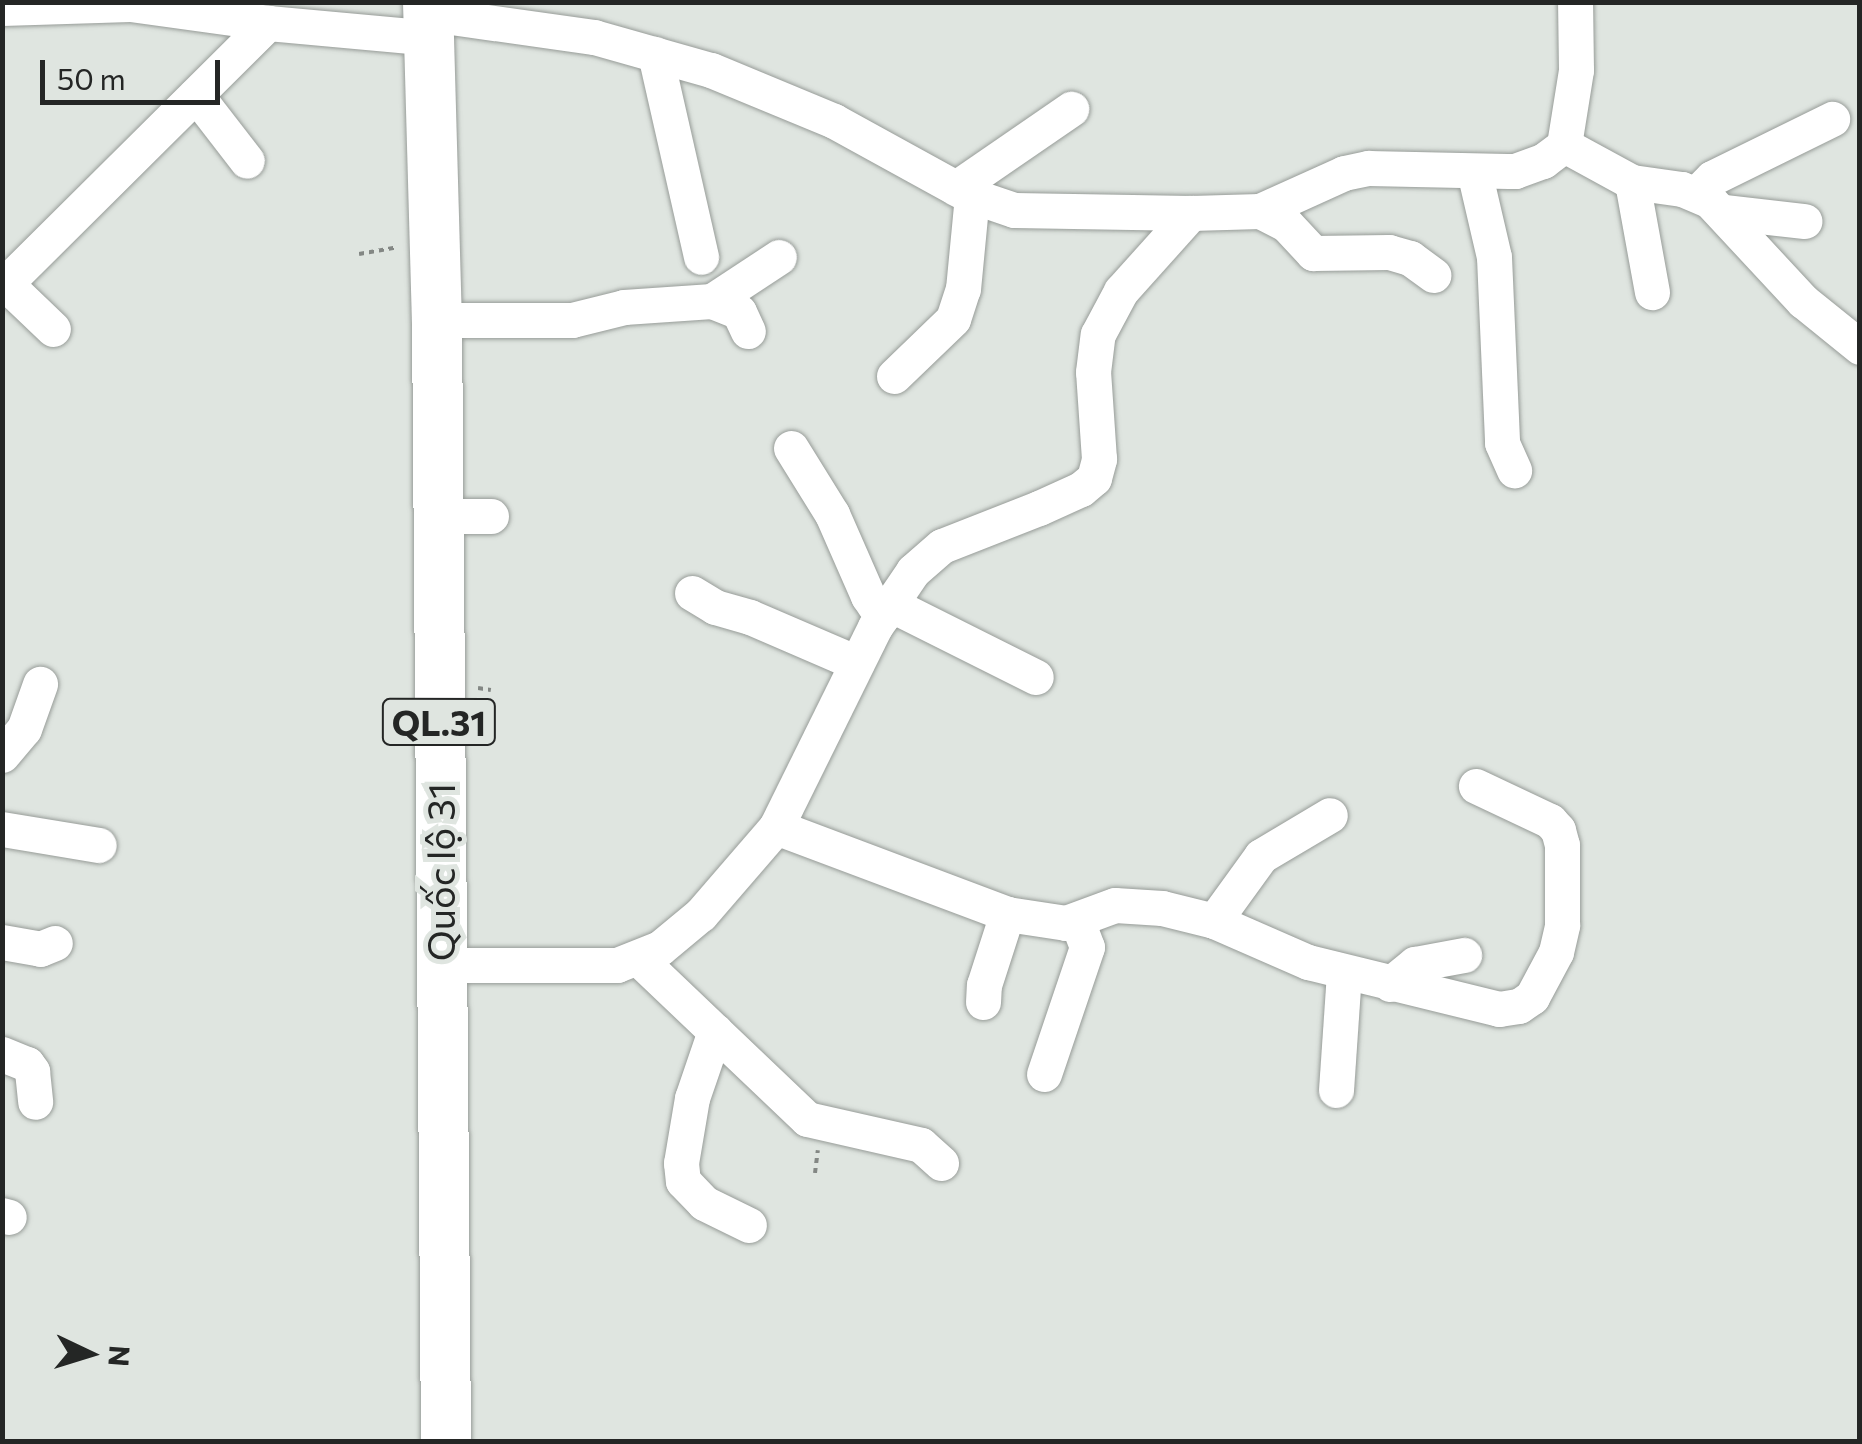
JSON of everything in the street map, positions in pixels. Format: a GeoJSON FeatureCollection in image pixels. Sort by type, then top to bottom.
{"type":"FeatureCollection","features":[{"type":"Feature","properties":{"kind":"highway","name":"Quốc lộ 31"},"geometry":{"type":"LineString","coordinates":[[430,18],[446,1442]]}},
{"type":"Feature","properties":{"kind":"street"},"geometry":{"type":"LineString","coordinates":[[1564,146],[1576,70],[1575,2]]}},
{"type":"Feature","properties":{"kind":"street"},"geometry":{"type":"LineString","coordinates":[[2,8],[130,3],[268,23],[430,18],[530,26],[710,70],[819,114],[964,192],[1014,210],[1260,210],[1344,173],[1368,168],[1526,168],[1564,146]]}},
{"type":"Feature","properties":{"kind":"street"},"geometry":{"type":"LineString","coordinates":[[53,329],[4,286],[268,23]]}},
{"type":"Feature","properties":{"kind":"street"},"geometry":{"type":"LineString","coordinates":[[655,54],[702,257]]}},
{"type":"Feature","properties":{"kind":"street"},"geometry":{"type":"LineString","coordinates":[[196,94],[247,161]]}},
{"type":"Feature","properties":{"kind":"street"},"geometry":{"type":"LineString","coordinates":[[964,192],[1071,109]]}},
{"type":"Feature","properties":{"kind":"street"},"geometry":{"type":"LineString","coordinates":[[1832,119],[1712,178],[1710,202],[1803,302],[1860,347]]}},
{"type":"Feature","properties":{"kind":"street"},"geometry":{"type":"LineString","coordinates":[[1564,146],[1632,182],[1804,221]]}},
{"type":"Feature","properties":{"kind":"street"},"geometry":{"type":"LineString","coordinates":[[1474,171],[1494,256],[1502,443],[1514,470]]}},
{"type":"Feature","properties":{"kind":"street"},"geometry":{"type":"LineString","coordinates":[[1632,182],[1652,292]]}},
{"type":"Feature","properties":{"kind":"street"},"geometry":{"type":"LineString","coordinates":[[894,376],[953,319],[962,288],[964,192]]}},
{"type":"Feature","properties":{"kind":"street"},"geometry":{"type":"LineString","coordinates":[[1260,210],[1286,224],[1313,253],[1389,252],[1410,258],[1433,275]]}},
{"type":"Feature","properties":{"kind":"street"},"geometry":{"type":"LineString","coordinates":[[441,965],[592,967],[638,958],[672,940],[701,914],[776,826],[886,610],[913,571],[942,546],[1039,508],[1094,478],[1099,459],[1093,372],[1098,334],[1121,290],[1191,213]]}},
{"type":"Feature","properties":{"kind":"street"},"geometry":{"type":"LineString","coordinates":[[712,301],[779,257]]}},
{"type":"Feature","properties":{"kind":"street"},"geometry":{"type":"LineString","coordinates":[[436,320],[572,320],[624,306],[712,301],[738,312],[748,331]]}},
{"type":"Feature","properties":{"kind":"street"},"geometry":{"type":"LineString","coordinates":[[791,448],[832,514],[868,596],[886,610],[1036,676]]}},
{"type":"Feature","properties":{"kind":"street"},"geometry":{"type":"LineString","coordinates":[[437,516],[491,516]]}},
{"type":"Feature","properties":{"kind":"street"},"geometry":{"type":"LineString","coordinates":[[692,593],[715,607],[750,617],[858,663]]}},
{"type":"Feature","properties":{"kind":"street"},"geometry":{"type":"LineString","coordinates":[[2,755],[24,728],[40,684]]}},
{"type":"Feature","properties":{"kind":"street"},"geometry":{"type":"LineString","coordinates":[[776,826],[1007,914],[1044,922],[1076,921],[1128,904],[1214,922],[1308,962],[1478,1007],[1519,1006],[1540,986],[1556,952],[1563,887],[1558,830],[1550,820],[1476,786]]}},
{"type":"Feature","properties":{"kind":"street"},"geometry":{"type":"LineString","coordinates":[[1214,922],[1261,856],[1330,814]]}},
{"type":"Feature","properties":{"kind":"street"},"geometry":{"type":"LineString","coordinates":[[2,828],[99,845]]}},
{"type":"Feature","properties":{"kind":"street"},"geometry":{"type":"LineString","coordinates":[[983,1002],[984,985],[1007,914]]}},
{"type":"Feature","properties":{"kind":"street"},"geometry":{"type":"LineString","coordinates":[[1044,1074],[1087,947],[1076,921]]}},
{"type":"Feature","properties":{"kind":"street"},"geometry":{"type":"LineString","coordinates":[[2,942],[40,949],[55,943]]}},
{"type":"Feature","properties":{"kind":"street"},"geometry":{"type":"LineString","coordinates":[[1390,984],[1415,964],[1464,954]]}},
{"type":"Feature","properties":{"kind":"street"},"geometry":{"type":"LineString","coordinates":[[638,958],[807,1119],[922,1145],[942,1163]]}},
{"type":"Feature","properties":{"kind":"street"},"geometry":{"type":"LineString","coordinates":[[1336,1090],[1344,972]]}},
{"type":"Feature","properties":{"kind":"street"},"geometry":{"type":"LineString","coordinates":[[715,1031],[692,1098],[681,1163],[683,1181],[704,1203],[749,1225]]}},
{"type":"Feature","properties":{"kind":"street"},"geometry":{"type":"LineString","coordinates":[[2,1054],[27,1064],[32,1071],[35,1102]]}}]}
